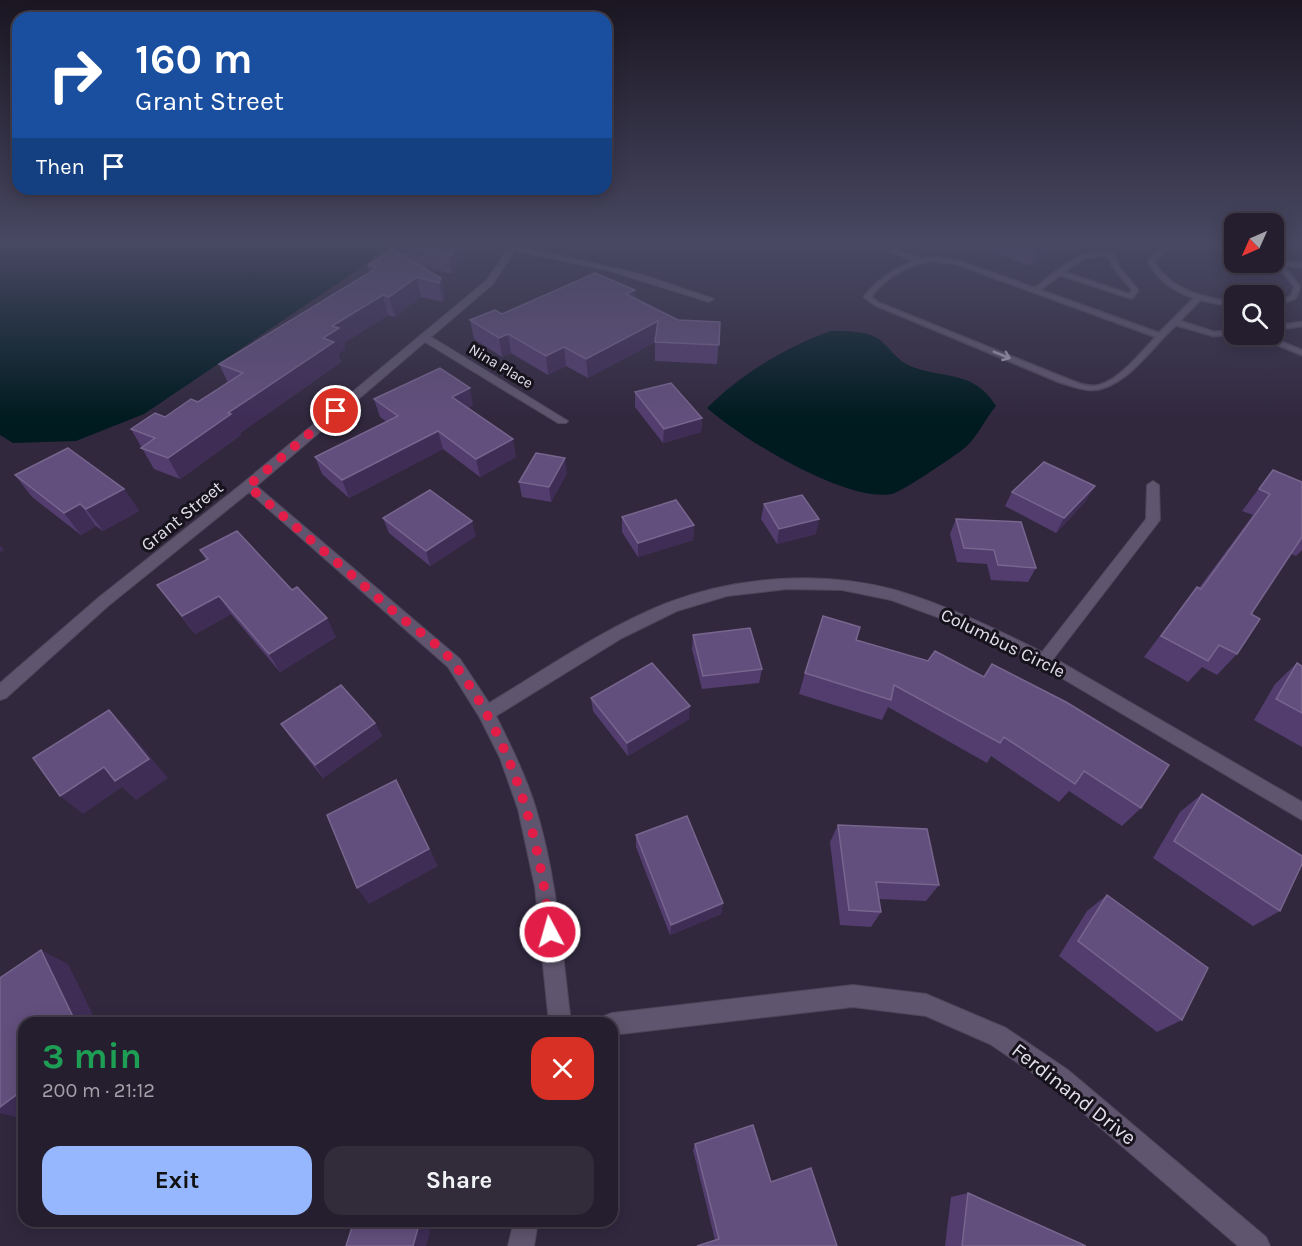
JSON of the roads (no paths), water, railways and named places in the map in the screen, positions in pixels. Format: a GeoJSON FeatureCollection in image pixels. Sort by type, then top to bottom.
{"type":"FeatureCollection","features":[{"type":"Feature","properties":{"kind":"street","name":"Grant Street"},"geometry":{"type":"LineString","coordinates":[[0,693],[103,602],[248,486],[466,302]]}},
{"type":"Feature","properties":{"kind":"street","name":"Nina Place"},"geometry":{"type":"LineString","coordinates":[[424,337],[562,421]]}},
{"type":"Feature","properties":{"kind":"street"},"geometry":{"type":"LineString","coordinates":[[1044,660],[1154,520],[1153,485]]}},
{"type":"Feature","properties":{"kind":"street"},"geometry":{"type":"LineString","coordinates":[[248,486],[454,663],[486,713],[508,757],[526,809],[545,887],[559,1017]]}},
{"type":"Feature","properties":{"kind":"street","name":"Columbus Circle"},"geometry":{"type":"LineString","coordinates":[[486,713],[617,634],[672,607],[727,591],[787,584],[842,585],[893,595],[972,624],[1044,660],[1302,812]]}},
{"type":"Feature","properties":{"kind":"street","name":"Ferdinand Drive"},"geometry":{"type":"LineString","coordinates":[[618,1023],[852,996],[926,1005],[998,1036],[1060,1078],[1257,1246]]}},
{"type":"Feature","properties":{"kind":"street"},"geometry":{"type":"LineString","coordinates":[[521,1246],[525,1227]]}},
{"type":"Feature","properties":{"kind":"lane"},"geometry":{"type":"LineString","coordinates":[[874,302],[1062,380],[1091,388],[1105,386],[1126,371],[1158,335],[1175,322],[1194,302]]}},
{"type":"Feature","properties":{"kind":"lane"},"geometry":{"type":"LineString","coordinates":[[1069,302],[1158,335]]}},
{"type":"Feature","properties":{"kind":"lane"},"geometry":{"type":"LineString","coordinates":[[1175,322],[1214,334],[1224,333]]}},
{"type":"Feature","properties":{"kind":"lane"},"geometry":{"type":"LineString","coordinates":[[1284,327],[1302,325]]}},
{"type":"Feature","properties":{"kind":"lane"},"geometry":{"type":"LineString","coordinates":[[1282,345],[1302,353]]}}]}
